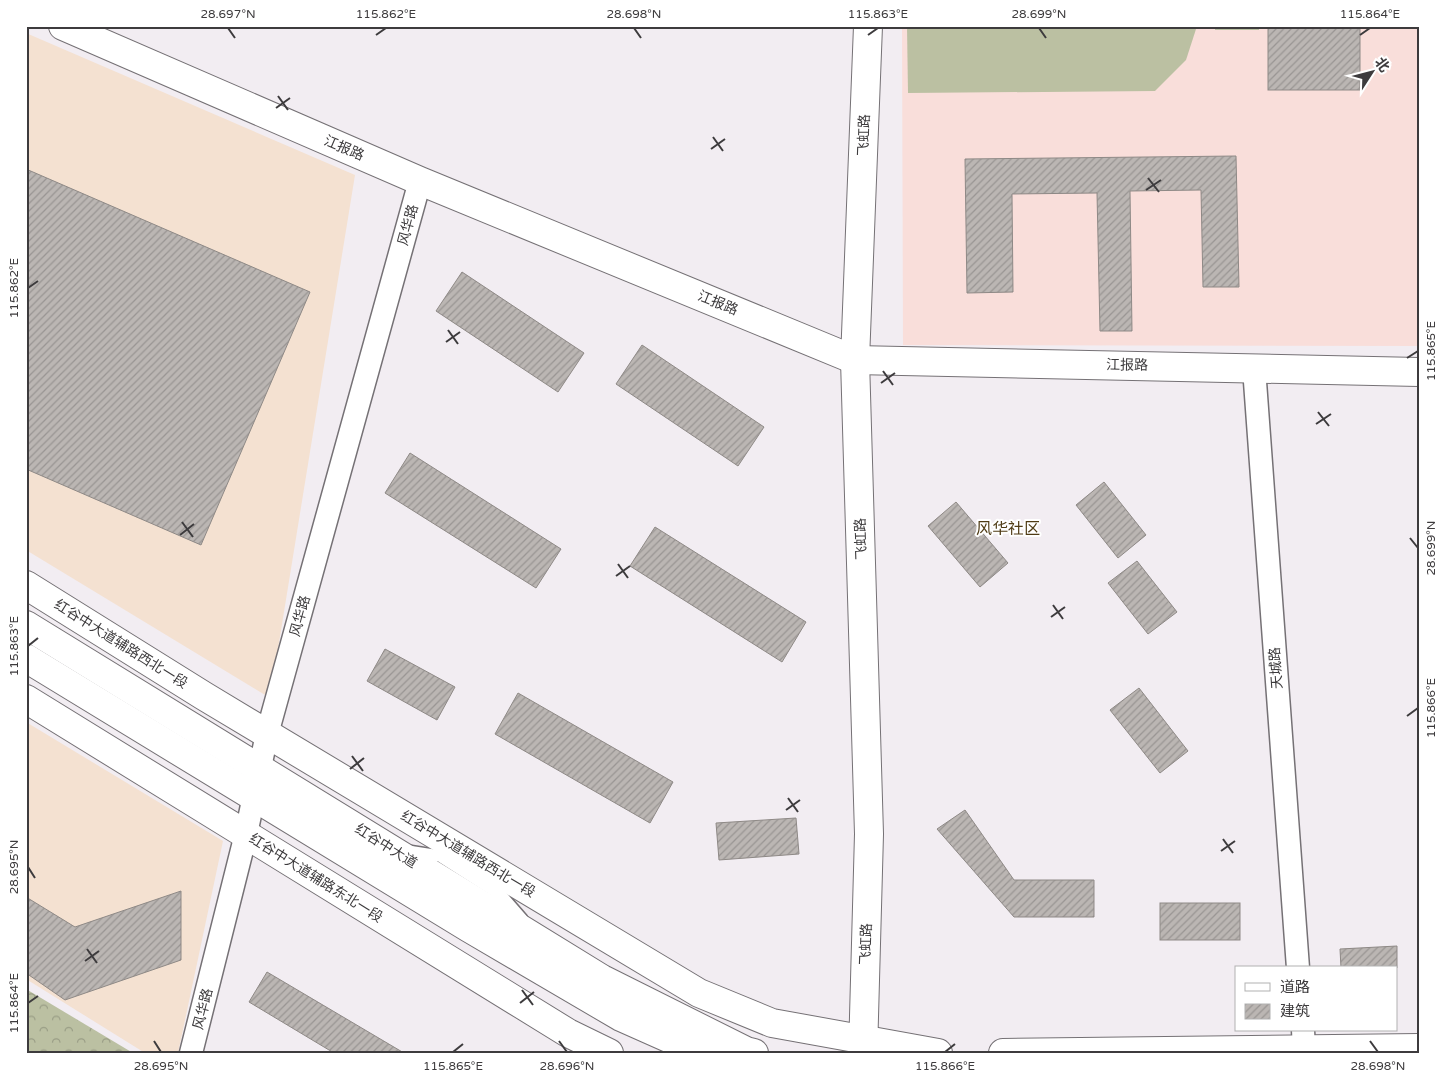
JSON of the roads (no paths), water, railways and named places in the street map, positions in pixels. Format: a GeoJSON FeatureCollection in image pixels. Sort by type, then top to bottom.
{"type":"FeatureCollection","features":[{"type":"Feature","properties":{"kind":"street","name":"江报路"},"geometry":{"type":"LineString","coordinates":[[63,26],[420,181],[855,360],[1419,372]]}},
{"type":"Feature","properties":{"kind":"street","name":"飞虹路"},"geometry":{"type":"LineString","coordinates":[[864,1046],[870,834],[855,360],[868,26]]}},
{"type":"Feature","properties":{"kind":"street","name":"风华路"},"geometry":{"type":"LineString","coordinates":[[192,1053],[246,834],[267,734],[420,181]]}},
{"type":"Feature","properties":{"kind":"street","name":"天城路"},"geometry":{"type":"LineString","coordinates":[[1254,368],[1298,966]]}},
{"type":"Feature","properties":{"kind":"street","name":"红谷中大道辅路西北一段"},"geometry":{"type":"LineString","coordinates":[[26,585],[195,691],[699,992],[772,1023],[864,1046],[938,1053]]}},
{"type":"Feature","properties":{"kind":"street","name":"红谷中大道"},"geometry":{"type":"LineString","coordinates":[[26,626],[602,979],[746,1051],[754,1053]]}},
{"type":"Feature","properties":{"kind":"street","name":"红谷中大道"},"geometry":{"type":"LineString","coordinates":[[26,658],[461,923],[622,1017],[702,1053]]}},
{"type":"Feature","properties":{"kind":"street","name":"红谷中大道辅路东北一段"},"geometry":{"type":"LineString","coordinates":[[26,699],[568,1033],[609,1053]]}},
{"type":"Feature","properties":{"kind":"street"},"geometry":{"type":"LineString","coordinates":[[539,940],[610,940]]}},
{"type":"Feature","properties":{"kind":"street"},"geometry":{"type":"LineString","coordinates":[[1003,1053],[1303,1040],[1419,1048]]}},
{"type":"Feature","properties":{"kind":"district","name":"风华社区"},"geometry":{"type":"Point","coordinates":[1008,529]}}]}
